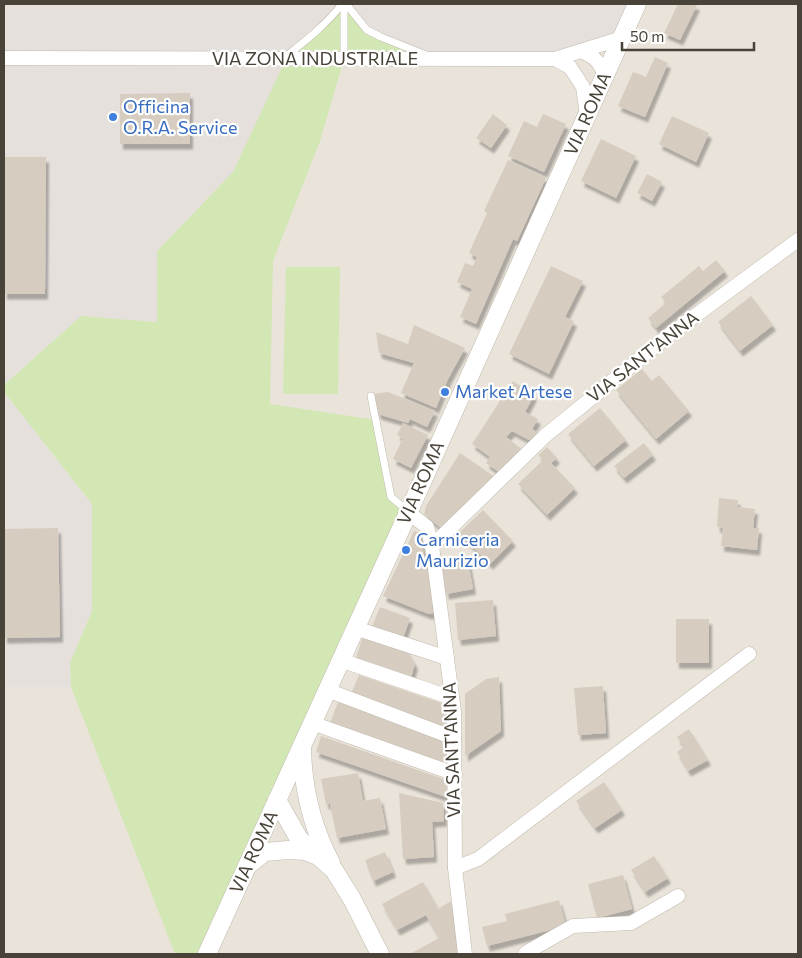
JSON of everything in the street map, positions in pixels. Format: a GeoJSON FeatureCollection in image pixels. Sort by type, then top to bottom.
{"type":"FeatureCollection","features":[{"type":"Feature","properties":{"kind":"street","name":"VIA ROMA"},"geometry":{"type":"LineString","coordinates":[[207,954],[637,4]]}},
{"type":"Feature","properties":{"kind":"street","name":"VIA ZONA INDUSTRIALE"},"geometry":{"type":"LineString","coordinates":[[4,58],[555,59],[622,38]]}},
{"type":"Feature","properties":{"kind":"street"},"geometry":{"type":"LineString","coordinates":[[579,80],[604,80],[599,62],[580,51]]}},
{"type":"Feature","properties":{"kind":"street"},"geometry":{"type":"LineString","coordinates":[[555,59],[570,67],[583,86],[587,116]]}},
{"type":"Feature","properties":{"kind":"street","name":"VIA SANT'ANNA"},"geometry":{"type":"LineString","coordinates":[[432,546],[546,435],[670,335],[798,240]]}},
{"type":"Feature","properties":{"kind":"street","name":"VIA SANT'ANNA"},"geometry":{"type":"LineString","coordinates":[[408,511],[427,527],[432,546],[454,712],[455,868],[465,954]]}},
{"type":"Feature","properties":{"kind":"street"},"geometry":{"type":"LineString","coordinates":[[355,628],[447,658]]}},
{"type":"Feature","properties":{"kind":"street"},"geometry":{"type":"LineString","coordinates":[[455,868],[478,859],[749,654]]}},
{"type":"Feature","properties":{"kind":"street"},"geometry":{"type":"LineString","coordinates":[[340,660],[452,698]]}},
{"type":"Feature","properties":{"kind":"street"},"geometry":{"type":"LineString","coordinates":[[327,690],[454,738]]}},
{"type":"Feature","properties":{"kind":"street"},"geometry":{"type":"LineString","coordinates":[[312,723],[455,774]]}},
{"type":"Feature","properties":{"kind":"street"},"geometry":{"type":"LineString","coordinates":[[302,745],[302,770],[313,821],[334,870],[352,899],[380,954]]}},
{"type":"Feature","properties":{"kind":"street"},"geometry":{"type":"LineString","coordinates":[[277,800],[304,812],[313,821]]}},
{"type":"Feature","properties":{"kind":"street"},"geometry":{"type":"LineString","coordinates":[[277,800],[299,839],[334,870]]}},
{"type":"Feature","properties":{"kind":"street"},"geometry":{"type":"LineString","coordinates":[[246,866],[266,852],[304,851],[320,857]]}},
{"type":"Feature","properties":{"kind":"street"},"geometry":{"type":"LineString","coordinates":[[526,954],[526,952],[573,926],[631,923],[678,896]]}},
{"type":"Feature","properties":{"kind":"lane"},"geometry":{"type":"LineString","coordinates":[[283,58],[314,34],[344,4]]}},
{"type":"Feature","properties":{"kind":"lane"},"geometry":{"type":"LineString","coordinates":[[344,4],[344,59]]}},
{"type":"Feature","properties":{"kind":"lane"},"geometry":{"type":"LineString","coordinates":[[344,4],[367,30],[436,59]]}},
{"type":"Feature","properties":{"kind":"lane"},"geometry":{"type":"LineString","coordinates":[[371,396],[391,497],[408,511]]}},
{"type":"Feature","properties":{"kind":"shaded area"},"geometry":{"type":"Polygon","coordinates":[[[4,4],[637,4],[622,38],[555,59],[287,58],[233,172],[157,251],[157,322],[81,316],[4,385],[4,4]]]}},
{"type":"Feature","properties":{"kind":"shaded area"},"geometry":{"type":"Polygon","coordinates":[[[637,4],[798,4],[798,954],[4,954],[4,687],[71,687],[70,663],[92,504],[4,392],[4,385],[81,316],[286,58],[637,4]]]}},
{"type":"Feature","properties":{"kind":"shaded area"},"geometry":{"type":"Polygon","coordinates":[[[4,392],[92,504],[92,611],[70,663],[71,687],[4,687],[4,392]]]}},
{"type":"Feature","properties":{"kind":"green space"},"geometry":{"type":"Polygon","coordinates":[[[342,4],[367,30],[436,59],[344,59],[320,141],[273,261],[270,404],[376,420],[391,497],[408,512],[207,954],[175,954],[71,687],[70,663],[92,611],[92,504],[4,392],[4,385],[81,316],[157,322],[157,251],[233,172],[286,59],[342,4]]]}},
{"type":"Feature","properties":{"kind":"green space"},"geometry":{"type":"Polygon","coordinates":[[[286,267],[340,267],[338,394],[283,394],[286,267]]]}},
{"type":"Feature","properties":{"kind":"building"},"geometry":{"type":"Polygon","coordinates":[[[678,4],[697,5],[680,40],[664,33],[678,4]]]}},
{"type":"Feature","properties":{"kind":"building"},"geometry":{"type":"Polygon","coordinates":[[[655,57],[668,63],[645,117],[618,106],[633,72],[646,77],[655,57]]]}},
{"type":"Feature","properties":{"kind":"building"},"geometry":{"type":"Polygon","coordinates":[[[190,93],[190,144],[120,144],[120,94],[190,93]]]}},
{"type":"Feature","properties":{"kind":"building"},"geometry":{"type":"Polygon","coordinates":[[[493,114],[507,125],[491,148],[476,138],[493,114]]]}},
{"type":"Feature","properties":{"kind":"building"},"geometry":{"type":"Polygon","coordinates":[[[543,114],[566,124],[544,172],[508,156],[524,121],[537,127],[543,114]]]}},
{"type":"Feature","properties":{"kind":"building"},"geometry":{"type":"Polygon","coordinates":[[[672,116],[709,133],[696,162],[659,144],[672,116]]]}},
{"type":"Feature","properties":{"kind":"building"},"geometry":{"type":"Polygon","coordinates":[[[601,139],[636,156],[616,198],[581,181],[601,139]]]}},
{"type":"Feature","properties":{"kind":"building"},"geometry":{"type":"Polygon","coordinates":[[[4,157],[46,157],[45,294],[4,294],[4,157]]]}},
{"type":"Feature","properties":{"kind":"building"},"geometry":{"type":"Polygon","coordinates":[[[508,160],[546,178],[517,241],[513,239],[476,324],[460,317],[472,289],[457,282],[465,263],[473,266],[477,257],[469,253],[487,213],[484,211],[508,160]]]}},
{"type":"Feature","properties":{"kind":"building"},"geometry":{"type":"Polygon","coordinates":[[[647,174],[662,182],[652,201],[637,193],[647,174]]]}},
{"type":"Feature","properties":{"kind":"building"},"geometry":{"type":"Polygon","coordinates":[[[716,260],[725,271],[656,328],[648,318],[666,303],[661,297],[699,266],[703,271],[716,260]]]}},
{"type":"Feature","properties":{"kind":"building"},"geometry":{"type":"Polygon","coordinates":[[[551,266],[583,281],[565,317],[574,321],[549,374],[509,354],[551,266]]]}},
{"type":"Feature","properties":{"kind":"building"},"geometry":{"type":"Polygon","coordinates":[[[751,296],[773,325],[740,351],[718,322],[751,296]]]}},
{"type":"Feature","properties":{"kind":"building"},"geometry":{"type":"Polygon","coordinates":[[[414,325],[465,348],[448,379],[436,408],[401,393],[414,363],[379,353],[376,332],[408,344],[414,325]]]}},
{"type":"Feature","properties":{"kind":"building"},"geometry":{"type":"Polygon","coordinates":[[[642,369],[652,381],[659,375],[689,411],[656,439],[616,390],[642,369]]]}},
{"type":"Feature","properties":{"kind":"building"},"geometry":{"type":"Polygon","coordinates":[[[513,381],[534,395],[525,412],[538,419],[532,429],[538,433],[529,440],[512,431],[506,437],[523,450],[499,472],[486,463],[490,457],[472,444],[513,381]]]}},
{"type":"Feature","properties":{"kind":"building"},"geometry":{"type":"Polygon","coordinates":[[[388,392],[435,411],[427,427],[410,419],[408,423],[378,414],[373,394],[388,392]]]}},
{"type":"Feature","properties":{"kind":"building"},"geometry":{"type":"Polygon","coordinates":[[[600,408],[626,440],[594,466],[568,434],[600,408]]]}},
{"type":"Feature","properties":{"kind":"building"},"geometry":{"type":"Polygon","coordinates":[[[403,423],[428,435],[411,468],[393,459],[403,438],[397,435],[403,423]]]}},
{"type":"Feature","properties":{"kind":"building"},"geometry":{"type":"Polygon","coordinates":[[[644,443],[653,455],[624,478],[614,466],[644,443]]]}},
{"type":"Feature","properties":{"kind":"building"},"geometry":{"type":"Polygon","coordinates":[[[547,447],[557,458],[551,463],[575,488],[547,515],[518,484],[543,460],[538,455],[547,447]]]}},
{"type":"Feature","properties":{"kind":"building"},"geometry":{"type":"Polygon","coordinates":[[[460,453],[495,477],[442,529],[424,514],[426,506],[460,453]]]}},
{"type":"Feature","properties":{"kind":"building"},"geometry":{"type":"Polygon","coordinates":[[[719,498],[738,500],[737,507],[755,509],[753,528],[759,528],[757,550],[721,546],[723,528],[717,527],[719,498]]]}},
{"type":"Feature","properties":{"kind":"building"},"geometry":{"type":"Polygon","coordinates":[[[483,510],[513,541],[490,564],[459,533],[483,510]]]}},
{"type":"Feature","properties":{"kind":"building"},"geometry":{"type":"Polygon","coordinates":[[[58,528],[60,637],[4,638],[4,529],[58,528]]]}},
{"type":"Feature","properties":{"kind":"building"},"geometry":{"type":"Polygon","coordinates":[[[414,531],[419,532],[432,592],[433,613],[429,614],[383,596],[414,531]]]}},
{"type":"Feature","properties":{"kind":"building"},"geometry":{"type":"Polygon","coordinates":[[[467,555],[473,589],[446,594],[439,560],[467,555]]]}},
{"type":"Feature","properties":{"kind":"building"},"geometry":{"type":"Polygon","coordinates":[[[493,600],[496,636],[458,640],[455,603],[493,600]]]}},
{"type":"Feature","properties":{"kind":"building"},"geometry":{"type":"Polygon","coordinates":[[[380,607],[410,618],[403,638],[372,627],[380,607]]]}},
{"type":"Feature","properties":{"kind":"building"},"geometry":{"type":"Polygon","coordinates":[[[676,619],[709,619],[709,663],[676,663],[676,619]]]}},
{"type":"Feature","properties":{"kind":"building"},"geometry":{"type":"Polygon","coordinates":[[[363,636],[406,649],[415,664],[411,677],[355,661],[363,636]]]}},
{"type":"Feature","properties":{"kind":"building"},"geometry":{"type":"Polygon","coordinates":[[[359,675],[447,705],[449,724],[444,727],[351,694],[359,675]]]}},
{"type":"Feature","properties":{"kind":"building"},"geometry":{"type":"Polygon","coordinates":[[[499,677],[501,731],[465,756],[465,694],[486,679],[499,677]]]}},
{"type":"Feature","properties":{"kind":"building"},"geometry":{"type":"Polygon","coordinates":[[[603,686],[606,733],[578,735],[574,688],[603,686]]]}},
{"type":"Feature","properties":{"kind":"building"},"geometry":{"type":"Polygon","coordinates":[[[338,702],[450,742],[451,765],[330,723],[338,702]]]}},
{"type":"Feature","properties":{"kind":"building"},"geometry":{"type":"Polygon","coordinates":[[[689,729],[708,760],[688,771],[677,752],[684,747],[677,737],[689,729]]]}},
{"type":"Feature","properties":{"kind":"building"},"geometry":{"type":"Polygon","coordinates":[[[321,736],[449,781],[449,798],[316,752],[321,736]]]}},
{"type":"Feature","properties":{"kind":"building"},"geometry":{"type":"Polygon","coordinates":[[[358,773],[363,801],[380,798],[386,829],[337,838],[330,804],[326,804],[321,779],[358,773]]]}},
{"type":"Feature","properties":{"kind":"building"},"geometry":{"type":"Polygon","coordinates":[[[604,782],[622,810],[595,828],[576,801],[604,782]]]}},
{"type":"Feature","properties":{"kind":"building"},"geometry":{"type":"Polygon","coordinates":[[[399,793],[443,803],[444,821],[432,822],[434,857],[403,859],[399,793]]]}},
{"type":"Feature","properties":{"kind":"building"},"geometry":{"type":"Polygon","coordinates":[[[385,852],[393,872],[373,881],[365,860],[385,852]]]}},
{"type":"Feature","properties":{"kind":"building"},"geometry":{"type":"Polygon","coordinates":[[[654,856],[668,878],[645,892],[631,870],[654,856]]]}},
{"type":"Feature","properties":{"kind":"building"},"geometry":{"type":"Polygon","coordinates":[[[623,875],[632,909],[597,918],[588,884],[623,875]]]}},
{"type":"Feature","properties":{"kind":"building"},"geometry":{"type":"Polygon","coordinates":[[[423,882],[438,909],[451,901],[458,954],[410,954],[439,938],[426,915],[397,930],[382,904],[423,882]]]}},
{"type":"Feature","properties":{"kind":"building"},"geometry":{"type":"Polygon","coordinates":[[[559,900],[566,926],[487,946],[482,927],[507,921],[505,914],[559,900]]]}},
{"type":"Feature","properties":{"kind":"place","name":"Officina O.R.A. Service"},"geometry":{"type":"Point","coordinates":[113,117]}},
{"type":"Feature","properties":{"kind":"place","name":"Market Artese"},"geometry":{"type":"Point","coordinates":[445,392]}},
{"type":"Feature","properties":{"kind":"place","name":"Carniceria Maurizio"},"geometry":{"type":"Point","coordinates":[406,550]}}]}
